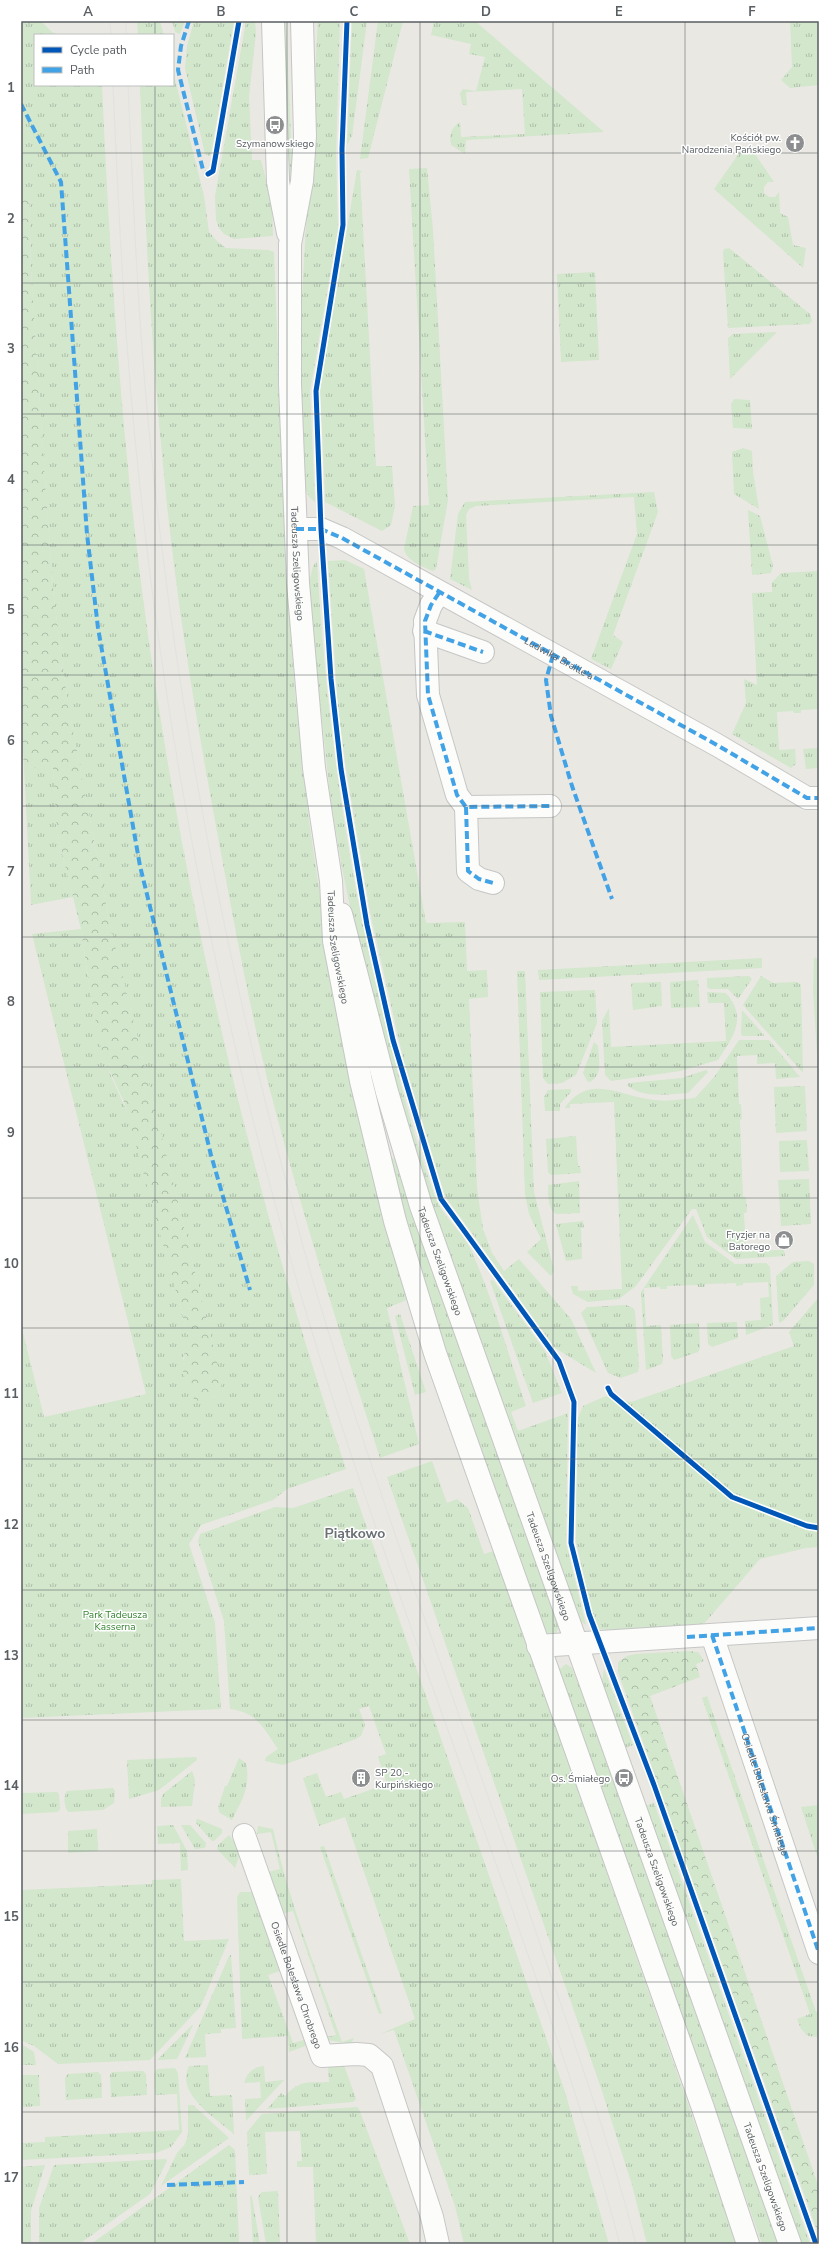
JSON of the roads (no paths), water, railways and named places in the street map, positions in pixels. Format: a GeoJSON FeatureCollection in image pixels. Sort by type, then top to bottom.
{"type":"FeatureCollection","features":[{"type":"Feature","properties":{"kind":"street","name":"Tadeusza Szeligowskiego"},"geometry":{"type":"LineString","coordinates":[[273,21],[278,182],[290,244]]}},
{"type":"Feature","properties":{"kind":"street","name":"Tadeusza Szeligowskiego"},"geometry":{"type":"LineString","coordinates":[[302,21],[306,98],[305,144],[302,181],[290,244],[290,385],[302,642],[320,813],[330,881],[334,941],[362,1089],[395,1221],[435,1353],[703,2108],[748,2244]]}},
{"type":"Feature","properties":{"kind":"street","name":"Ludwika Braille'a"},"geometry":{"type":"LineString","coordinates":[[296,529],[321,529],[342,538],[439,593],[717,745],[807,798],[819,798]]}},
{"type":"Feature","properties":{"kind":"street"},"geometry":{"type":"LineString","coordinates":[[439,593],[427,616],[424,631],[428,695],[457,795],[466,807],[468,871],[479,879],[493,883]]}},
{"type":"Feature","properties":{"kind":"street"},"geometry":{"type":"LineString","coordinates":[[424,631],[483,652]]}},
{"type":"Feature","properties":{"kind":"street"},"geometry":{"type":"LineString","coordinates":[[466,807],[550,806]]}},
{"type":"Feature","properties":{"kind":"street","name":"Tadeusza Szeligowskiego"},"geometry":{"type":"LineString","coordinates":[[330,881],[349,940],[387,1092],[421,1206],[790,2244]]}},
{"type":"Feature","properties":{"kind":"street"},"geometry":{"type":"LineString","coordinates":[[538,1646],[819,1628]]}},
{"type":"Feature","properties":{"kind":"street","name":"Osiedle Bolesława Śmiałego"},"geometry":{"type":"LineString","coordinates":[[712,1635],[819,1953]]}},
{"type":"Feature","properties":{"kind":"street","name":"Osiedle Bolesława Chrobrego"},"geometry":{"type":"LineString","coordinates":[[244,1835],[322,2056],[356,2054],[369,2055],[382,2066],[432,2217],[438,2244]]}},
{"type":"Feature","properties":{"kind":"tram line"},"geometry":{"type":"LineString","coordinates":[[110,21],[111,34]]}},
{"type":"Feature","properties":{"kind":"tram line"},"geometry":{"type":"LineString","coordinates":[[126,21],[126,34]]}},
{"type":"Feature","properties":{"kind":"tram line"},"geometry":{"type":"LineString","coordinates":[[113,86],[126,336],[140,487],[152,587],[182,787],[200,886],[244,1083],[296,1278],[347,1444],[574,2088],[620,2244]]}},
{"type":"Feature","properties":{"kind":"tram line"},"geometry":{"type":"LineString","coordinates":[[128,86],[136,247],[147,409],[168,598],[198,787],[215,880],[235,974],[303,1248],[364,1444],[577,2050],[614,2166],[636,2244]]}},
{"type":"Feature","properties":{"kind":"place","name":"Szymanowskiego"},"geometry":{"type":"Point","coordinates":[275,125]}},
{"type":"Feature","properties":{"kind":"place","name":"Kościół pw. Narodzenia Pańskiego"},"geometry":{"type":"Point","coordinates":[795,143]}},
{"type":"Feature","properties":{"kind":"place","name":"Fryzjer na Batorego"},"geometry":{"type":"Point","coordinates":[784,1240]}},
{"type":"Feature","properties":{"kind":"place","name":"SP 20 - Kurpińskiego"},"geometry":{"type":"Point","coordinates":[361,1778]}},
{"type":"Feature","properties":{"kind":"place","name":"Os. Śmiałego"},"geometry":{"type":"Point","coordinates":[624,1778]}},
{"type":"Feature","properties":{"kind":"district","name":"Piątkowo"},"geometry":{"type":"Point","coordinates":[355,1533]}},
{"type":"Feature","properties":{"kind":"park label","name":"Park Tadeusza Kasserna"},"geometry":{"type":"Point","coordinates":[115,1620]}}]}
